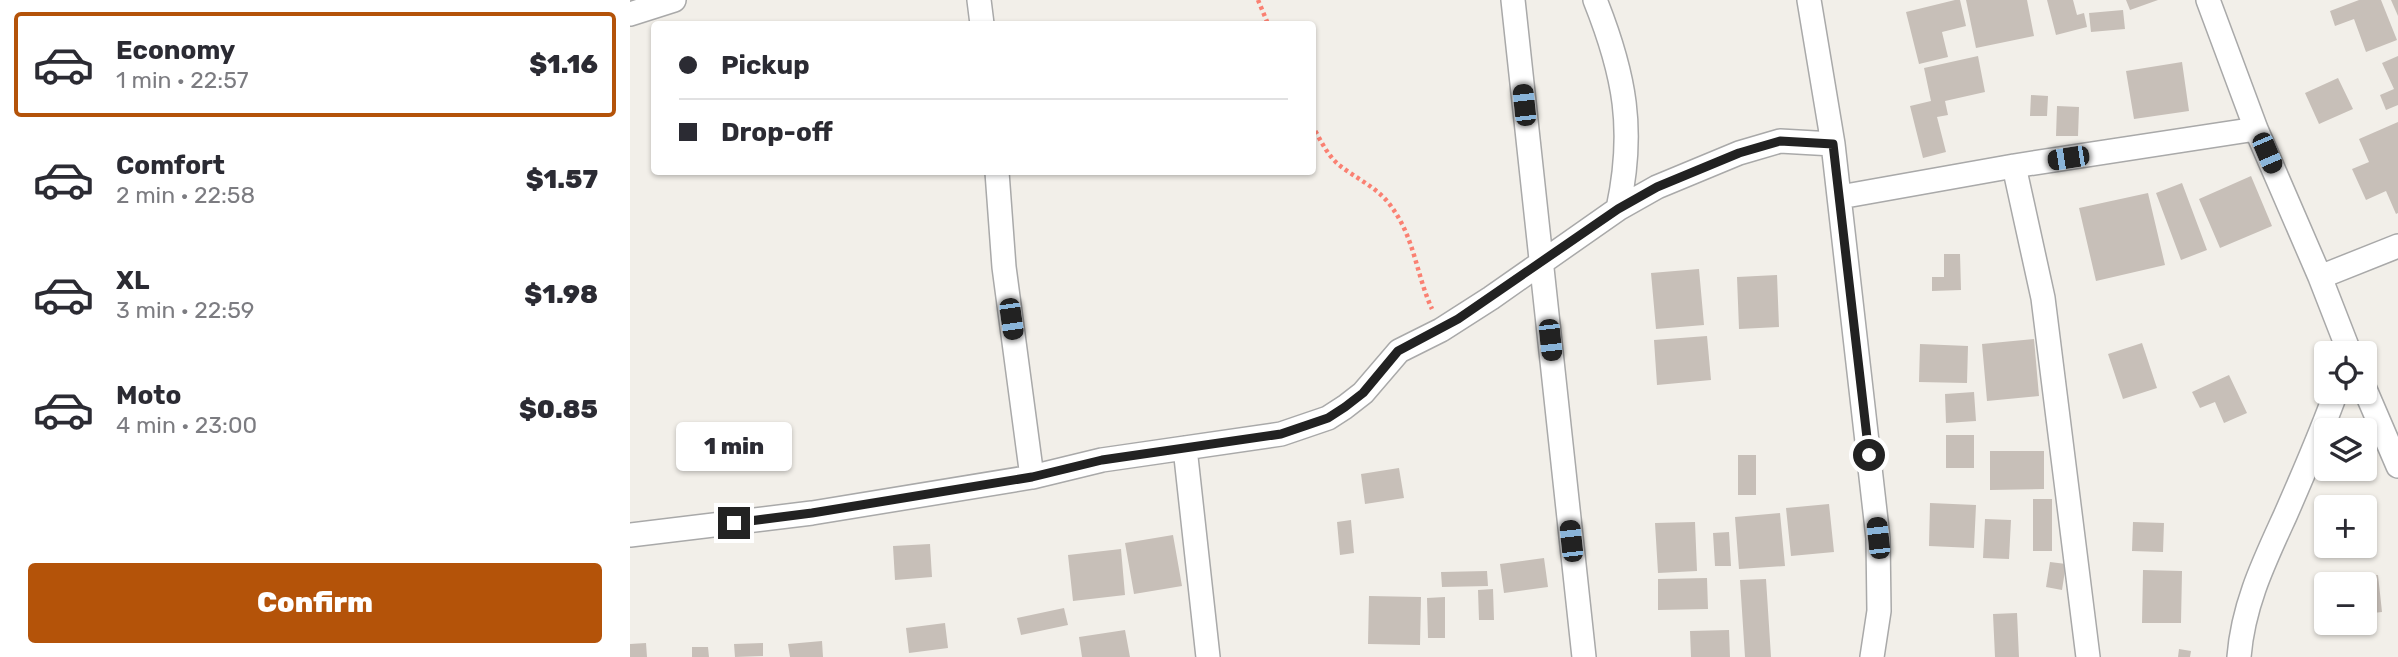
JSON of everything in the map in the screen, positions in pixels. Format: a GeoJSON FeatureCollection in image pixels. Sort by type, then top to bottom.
{"type":"FeatureCollection","features":[{"type":"Feature","properties":{"kind":"street"},"geometry":{"type":"LineString","coordinates":[[630,14],[674,0]]}},
{"type":"Feature","properties":{"kind":"street"},"geometry":{"type":"LineString","coordinates":[[979,0],[982,21]]}},
{"type":"Feature","properties":{"kind":"street"},"geometry":{"type":"LineString","coordinates":[[1513,0],[1584,657]]}},
{"type":"Feature","properties":{"kind":"street"},"geometry":{"type":"LineString","coordinates":[[1595,0],[1613,44],[1625,101],[1628,135],[1625,177],[1618,209]]}},
{"type":"Feature","properties":{"kind":"street"},"geometry":{"type":"LineString","coordinates":[[1809,0],[1840,197],[1878,538],[1879,611],[1872,657]]}},
{"type":"Feature","properties":{"kind":"street"},"geometry":{"type":"LineString","coordinates":[[2213,2],[2256,129],[2344,341]]}},
{"type":"Feature","properties":{"kind":"street"},"geometry":{"type":"LineString","coordinates":[[1840,197],[2014,166],[2256,129]]}},
{"type":"Feature","properties":{"kind":"street"},"geometry":{"type":"LineString","coordinates":[[630,535],[812,513],[1032,477],[1102,460],[1281,434],[1328,418],[1363,393],[1398,351],[1441,330],[1618,209],[1657,187],[1739,153],[1780,141],[1833,144]]}},
{"type":"Feature","properties":{"kind":"street"},"geometry":{"type":"LineString","coordinates":[[2014,166],[2043,298],[2088,657]]}},
{"type":"Feature","properties":{"kind":"street"},"geometry":{"type":"LineString","coordinates":[[997,175],[1004,267],[1032,477]]}},
{"type":"Feature","properties":{"kind":"street"},"geometry":{"type":"LineString","coordinates":[[2320,277],[2398,246]]}},
{"type":"Feature","properties":{"kind":"street"},"geometry":{"type":"LineString","coordinates":[[2239,657],[2241,628],[2253,587],[2332,404]]}},
{"type":"Feature","properties":{"kind":"street"},"geometry":{"type":"LineString","coordinates":[[2371,404],[2398,466]]}},
{"type":"Feature","properties":{"kind":"street"},"geometry":{"type":"LineString","coordinates":[[1185,447],[1208,657]]}},
{"type":"Feature","properties":{"kind":"path"},"geometry":{"type":"LineString","coordinates":[[1258,0],[1267,21]]}},
{"type":"Feature","properties":{"kind":"path"},"geometry":{"type":"LineString","coordinates":[[1316,132],[1338,164],[1385,199],[1398,217],[1416,256],[1424,291],[1441,330]]}},
{"type":"Feature","properties":{"kind":"building"},"geometry":{"type":"Polygon","coordinates":[[[1960,0],[1966,26],[1942,32],[1948,57],[1919,64],[1906,12],[1960,0]]]}},
{"type":"Feature","properties":{"kind":"building"},"geometry":{"type":"Polygon","coordinates":[[[1966,0],[2027,0],[2034,36],[1976,48],[1966,0]]]}},
{"type":"Feature","properties":{"kind":"building"},"geometry":{"type":"Polygon","coordinates":[[[2047,0],[2073,0],[2077,15],[2084,13],[2087,27],[2056,35],[2047,0]]]}},
{"type":"Feature","properties":{"kind":"building"},"geometry":{"type":"Polygon","coordinates":[[[2126,0],[2158,0],[2130,10],[2126,0]]]}},
{"type":"Feature","properties":{"kind":"building"},"geometry":{"type":"Polygon","coordinates":[[[2359,0],[2381,0],[2397,40],[2366,52],[2354,19],[2335,26],[2330,11],[2359,0]]]}},
{"type":"Feature","properties":{"kind":"building"},"geometry":{"type":"Polygon","coordinates":[[[2391,0],[2398,0],[2398,16],[2391,0]]]}},
{"type":"Feature","properties":{"kind":"building"},"geometry":{"type":"Polygon","coordinates":[[[2123,10],[2125,29],[2091,32],[2089,13],[2123,10]]]}},
{"type":"Feature","properties":{"kind":"building"},"geometry":{"type":"Polygon","coordinates":[[[1978,56],[1985,92],[1945,101],[1948,115],[1937,117],[1946,152],[1923,158],[1910,106],[1931,101],[1924,68],[1978,56]]]}},
{"type":"Feature","properties":{"kind":"building"},"geometry":{"type":"Polygon","coordinates":[[[2398,56],[2398,105],[2386,110],[2380,95],[2394,89],[2382,63],[2398,56]]]}},
{"type":"Feature","properties":{"kind":"building"},"geometry":{"type":"Polygon","coordinates":[[[2182,62],[2189,111],[2134,119],[2126,71],[2182,62]]]}},
{"type":"Feature","properties":{"kind":"building"},"geometry":{"type":"Polygon","coordinates":[[[2338,78],[2353,109],[2319,124],[2305,93],[2338,78]]]}},
{"type":"Feature","properties":{"kind":"building"},"geometry":{"type":"Polygon","coordinates":[[[2031,95],[2048,96],[2047,116],[2030,116],[2031,95]]]}},
{"type":"Feature","properties":{"kind":"building"},"geometry":{"type":"Polygon","coordinates":[[[2057,106],[2079,107],[2078,136],[2056,136],[2057,106]]]}},
{"type":"Feature","properties":{"kind":"building"},"geometry":{"type":"Polygon","coordinates":[[[2398,122],[2396,214],[2386,191],[2366,200],[2352,169],[2369,162],[2359,139],[2398,122]]]}},
{"type":"Feature","properties":{"kind":"building"},"geometry":{"type":"Polygon","coordinates":[[[2251,176],[2272,226],[2220,248],[2199,199],[2251,176]]]}},
{"type":"Feature","properties":{"kind":"building"},"geometry":{"type":"Polygon","coordinates":[[[2182,183],[2207,250],[2181,260],[2156,193],[2182,183]]]}},
{"type":"Feature","properties":{"kind":"building"},"geometry":{"type":"Polygon","coordinates":[[[2148,193],[2165,265],[2096,281],[2079,208],[2148,193]]]}},
{"type":"Feature","properties":{"kind":"building"},"geometry":{"type":"Polygon","coordinates":[[[1944,254],[1960,254],[1961,290],[1932,291],[1932,277],[1944,277],[1944,254]]]}},
{"type":"Feature","properties":{"kind":"building"},"geometry":{"type":"Polygon","coordinates":[[[1699,269],[1704,325],[1656,329],[1651,273],[1699,269]]]}},
{"type":"Feature","properties":{"kind":"building"},"geometry":{"type":"Polygon","coordinates":[[[1777,275],[1779,327],[1739,329],[1737,277],[1777,275]]]}},
{"type":"Feature","properties":{"kind":"building"},"geometry":{"type":"Polygon","coordinates":[[[1707,336],[1711,380],[1657,385],[1654,340],[1707,336]]]}},
{"type":"Feature","properties":{"kind":"building"},"geometry":{"type":"Polygon","coordinates":[[[2034,339],[2039,396],[1987,401],[1982,344],[2034,339]]]}},
{"type":"Feature","properties":{"kind":"building"},"geometry":{"type":"Polygon","coordinates":[[[2142,343],[2157,388],[2123,399],[2108,354],[2142,343]]]}},
{"type":"Feature","properties":{"kind":"building"},"geometry":{"type":"Polygon","coordinates":[[[1920,344],[1968,346],[1967,383],[1919,382],[1920,344]]]}},
{"type":"Feature","properties":{"kind":"building"},"geometry":{"type":"Polygon","coordinates":[[[2229,375],[2247,413],[2224,423],[2215,402],[2200,408],[2192,392],[2229,375]]]}},
{"type":"Feature","properties":{"kind":"building"},"geometry":{"type":"Polygon","coordinates":[[[1974,392],[1976,421],[1946,423],[1945,394],[1974,392]]]}},
{"type":"Feature","properties":{"kind":"building"},"geometry":{"type":"Polygon","coordinates":[[[1946,435],[1974,435],[1974,468],[1946,468],[1946,435]]]}},
{"type":"Feature","properties":{"kind":"building"},"geometry":{"type":"Polygon","coordinates":[[[1990,451],[2044,451],[2044,489],[1990,490],[1990,451]]]}},
{"type":"Feature","properties":{"kind":"building"},"geometry":{"type":"Polygon","coordinates":[[[1738,455],[1756,455],[1756,495],[1738,495],[1738,455]]]}},
{"type":"Feature","properties":{"kind":"building"},"geometry":{"type":"Polygon","coordinates":[[[1399,468],[1404,498],[1365,504],[1361,474],[1399,468]]]}},
{"type":"Feature","properties":{"kind":"building"},"geometry":{"type":"Polygon","coordinates":[[[2033,499],[2052,499],[2052,551],[2033,551],[2033,499]]]}},
{"type":"Feature","properties":{"kind":"building"},"geometry":{"type":"Polygon","coordinates":[[[1930,503],[1976,505],[1974,548],[1929,546],[1930,503]]]}},
{"type":"Feature","properties":{"kind":"building"},"geometry":{"type":"Polygon","coordinates":[[[1829,504],[1834,552],[1791,556],[1786,508],[1829,504]]]}},
{"type":"Feature","properties":{"kind":"building"},"geometry":{"type":"Polygon","coordinates":[[[1780,513],[1785,566],[1739,569],[1735,517],[1780,513]]]}},
{"type":"Feature","properties":{"kind":"building"},"geometry":{"type":"Polygon","coordinates":[[[1985,519],[2011,520],[2009,559],[1983,558],[1985,519]]]}},
{"type":"Feature","properties":{"kind":"building"},"geometry":{"type":"Polygon","coordinates":[[[1351,520],[1354,553],[1340,555],[1337,522],[1351,520]]]}},
{"type":"Feature","properties":{"kind":"building"},"geometry":{"type":"Polygon","coordinates":[[[1695,522],[1697,571],[1658,573],[1655,523],[1695,522]]]}},
{"type":"Feature","properties":{"kind":"building"},"geometry":{"type":"Polygon","coordinates":[[[2133,522],[2164,523],[2163,552],[2132,551],[2133,522]]]}},
{"type":"Feature","properties":{"kind":"building"},"geometry":{"type":"Polygon","coordinates":[[[1729,532],[1731,566],[1715,566],[1713,533],[1729,532]]]}},
{"type":"Feature","properties":{"kind":"building"},"geometry":{"type":"Polygon","coordinates":[[[1173,535],[1182,586],[1134,594],[1125,543],[1173,535]]]}},
{"type":"Feature","properties":{"kind":"building"},"geometry":{"type":"Polygon","coordinates":[[[930,544],[932,577],[895,580],[893,546],[930,544]]]}},
{"type":"Feature","properties":{"kind":"building"},"geometry":{"type":"Polygon","coordinates":[[[1121,549],[1125,595],[1073,601],[1068,555],[1121,549]]]}},
{"type":"Feature","properties":{"kind":"building"},"geometry":{"type":"Polygon","coordinates":[[[1544,558],[1548,587],[1504,593],[1500,564],[1544,558]]]}},
{"type":"Feature","properties":{"kind":"building"},"geometry":{"type":"Polygon","coordinates":[[[2050,562],[2066,564],[2062,590],[2046,587],[2050,562]]]}},
{"type":"Feature","properties":{"kind":"building"},"geometry":{"type":"Polygon","coordinates":[[[2143,570],[2182,571],[2181,623],[2142,623],[2143,570]]]}},
{"type":"Feature","properties":{"kind":"building"},"geometry":{"type":"Polygon","coordinates":[[[1487,571],[1488,586],[1442,587],[1441,572],[1487,571]]]}},
{"type":"Feature","properties":{"kind":"building"},"geometry":{"type":"Polygon","coordinates":[[[2377,575],[2382,612],[2377,613],[2377,575]]]}},
{"type":"Feature","properties":{"kind":"building"},"geometry":{"type":"Polygon","coordinates":[[[1707,578],[1708,609],[1658,610],[1658,579],[1707,578]]]}},
{"type":"Feature","properties":{"kind":"building"},"geometry":{"type":"Polygon","coordinates":[[[1766,579],[1771,657],[1745,657],[1740,580],[1766,579]]]}},
{"type":"Feature","properties":{"kind":"building"},"geometry":{"type":"Polygon","coordinates":[[[1493,589],[1494,620],[1479,620],[1478,590],[1493,589]]]}},
{"type":"Feature","properties":{"kind":"building"},"geometry":{"type":"Polygon","coordinates":[[[1369,596],[1421,597],[1420,645],[1368,644],[1369,596]]]}},
{"type":"Feature","properties":{"kind":"building"},"geometry":{"type":"Polygon","coordinates":[[[1445,597],[1445,638],[1428,638],[1427,598],[1445,597]]]}},
{"type":"Feature","properties":{"kind":"building"},"geometry":{"type":"Polygon","coordinates":[[[1064,608],[1068,625],[1021,635],[1017,618],[1064,608]]]}},
{"type":"Feature","properties":{"kind":"building"},"geometry":{"type":"Polygon","coordinates":[[[2017,613],[2019,657],[1995,657],[1993,614],[2017,613]]]}},
{"type":"Feature","properties":{"kind":"building"},"geometry":{"type":"Polygon","coordinates":[[[945,623],[948,648],[909,653],[906,628],[945,623]]]}},
{"type":"Feature","properties":{"kind":"building"},"geometry":{"type":"Polygon","coordinates":[[[1125,630],[1130,657],[1082,657],[1079,637],[1125,630]]]}},
{"type":"Feature","properties":{"kind":"building"},"geometry":{"type":"Polygon","coordinates":[[[1729,630],[1730,657],[1691,657],[1690,631],[1729,630]]]}},
{"type":"Feature","properties":{"kind":"building"},"geometry":{"type":"Polygon","coordinates":[[[822,641],[823,657],[790,657],[788,644],[822,641]]]}},
{"type":"Feature","properties":{"kind":"building"},"geometry":{"type":"Polygon","coordinates":[[[646,643],[647,657],[630,657],[630,644],[646,643]]]}},
{"type":"Feature","properties":{"kind":"building"},"geometry":{"type":"Polygon","coordinates":[[[763,643],[763,656],[735,657],[734,644],[763,643]]]}},
{"type":"Feature","properties":{"kind":"building"},"geometry":{"type":"Polygon","coordinates":[[[692,647],[708,647],[709,657],[692,657],[692,647]]]}},
{"type":"Feature","properties":{"kind":"building"},"geometry":{"type":"Polygon","coordinates":[[[2179,649],[2191,651],[2190,657],[2178,657],[2179,649]]]}},
{"type":"Feature","properties":{"kind":"route"},"geometry":{"type":"LineString","coordinates":[[734,523],[1032,477],[1102,460],[1281,434],[1307,426],[1328,418],[1363,393],[1398,351],[1441,330],[1491,298],[1618,209],[1657,187],[1739,153],[1780,141],[1833,144],[1869,455]]}}]}
